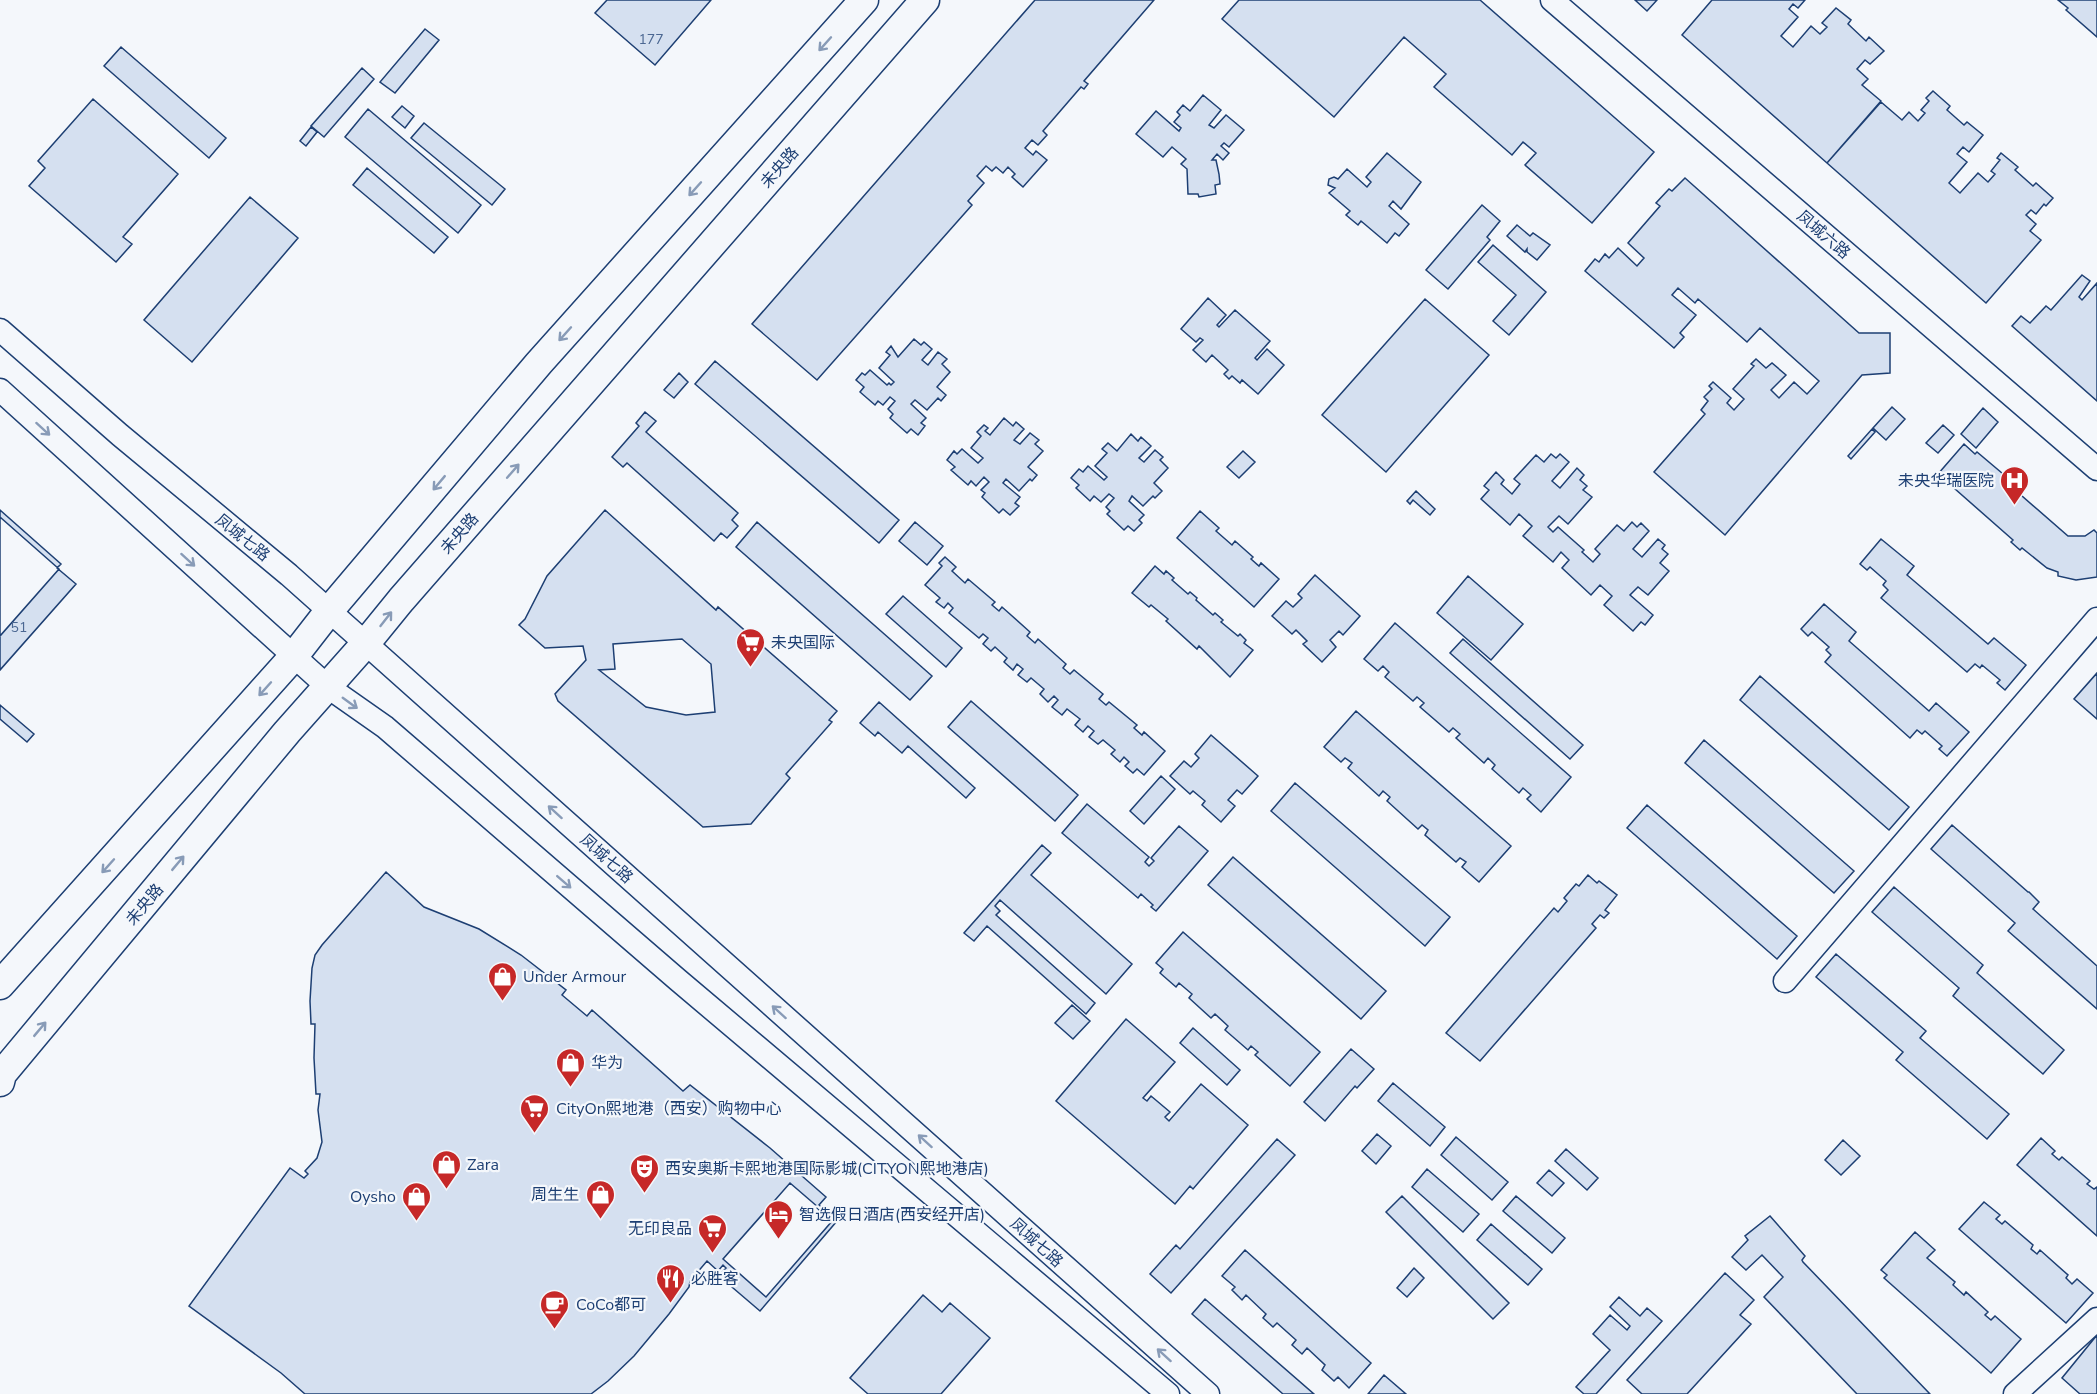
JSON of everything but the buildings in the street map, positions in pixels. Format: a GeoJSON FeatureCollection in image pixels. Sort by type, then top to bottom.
{"type":"FeatureCollection","features":[{"type":"Feature","properties":{"kind":"main road"},"geometry":{"type":"LineString","coordinates":[[0,986],[294,656],[329,611],[539,363],[864,0]]}},
{"type":"Feature","properties":{"kind":"main road","name":"未央路"},"geometry":{"type":"LineString","coordinates":[[1,1078],[287,732],[925,0]]}},
{"type":"Feature","properties":{"kind":"street","name":"凤城六路"},"geometry":{"type":"LineString","coordinates":[[1552,0],[2097,469]]}},
{"type":"Feature","properties":{"kind":"street","name":"凤城七路"},"geometry":{"type":"LineString","coordinates":[[0,330],[120,435],[289,575],[1208,1394]]}},
{"type":"Feature","properties":{"kind":"street","name":"凤城七路"},"geometry":{"type":"LineString","coordinates":[[0,390],[328,687],[385,728],[678,980],[1168,1394]]}},
{"type":"Feature","properties":{"kind":"street"},"geometry":{"type":"LineString","coordinates":[[1785,981],[2097,619]]}},
{"type":"Feature","properties":{"kind":"street"},"geometry":{"type":"LineString","coordinates":[[2015,1394],[2097,1319]]}},
{"type":"Feature","properties":{"kind":"place","name":"未央华瑞医院"},"geometry":{"type":"Point","coordinates":[2015,506]}},
{"type":"Feature","properties":{"kind":"place","name":"未央国际"},"geometry":{"type":"Point","coordinates":[750,668]}},
{"type":"Feature","properties":{"kind":"place","name":"Under Armour"},"geometry":{"type":"Point","coordinates":[502,1002]}},
{"type":"Feature","properties":{"kind":"place","name":"华为"},"geometry":{"type":"Point","coordinates":[570,1088]}},
{"type":"Feature","properties":{"kind":"place","name":"CityOn熙地港（西安）购物中心"},"geometry":{"type":"Point","coordinates":[535,1134]}},
{"type":"Feature","properties":{"kind":"place","name":"Zara"},"geometry":{"type":"Point","coordinates":[446,1190]}},
{"type":"Feature","properties":{"kind":"place","name":"西安奥斯卡熙地港国际影城(CITYON熙地港店)"},"geometry":{"type":"Point","coordinates":[644,1194]}},
{"type":"Feature","properties":{"kind":"place","name":"周生生"},"geometry":{"type":"Point","coordinates":[600,1220]}},
{"type":"Feature","properties":{"kind":"place","name":"Oysho"},"geometry":{"type":"Point","coordinates":[417,1222]}},
{"type":"Feature","properties":{"kind":"place","name":"智选假日酒店(西安经开店)"},"geometry":{"type":"Point","coordinates":[778,1240]}},
{"type":"Feature","properties":{"kind":"place","name":"无印良品"},"geometry":{"type":"Point","coordinates":[713,1254]}},
{"type":"Feature","properties":{"kind":"place","name":"必胜客"},"geometry":{"type":"Point","coordinates":[670,1304]}},
{"type":"Feature","properties":{"kind":"place","name":"CoCo都可"},"geometry":{"type":"Point","coordinates":[555,1330]}}]}
